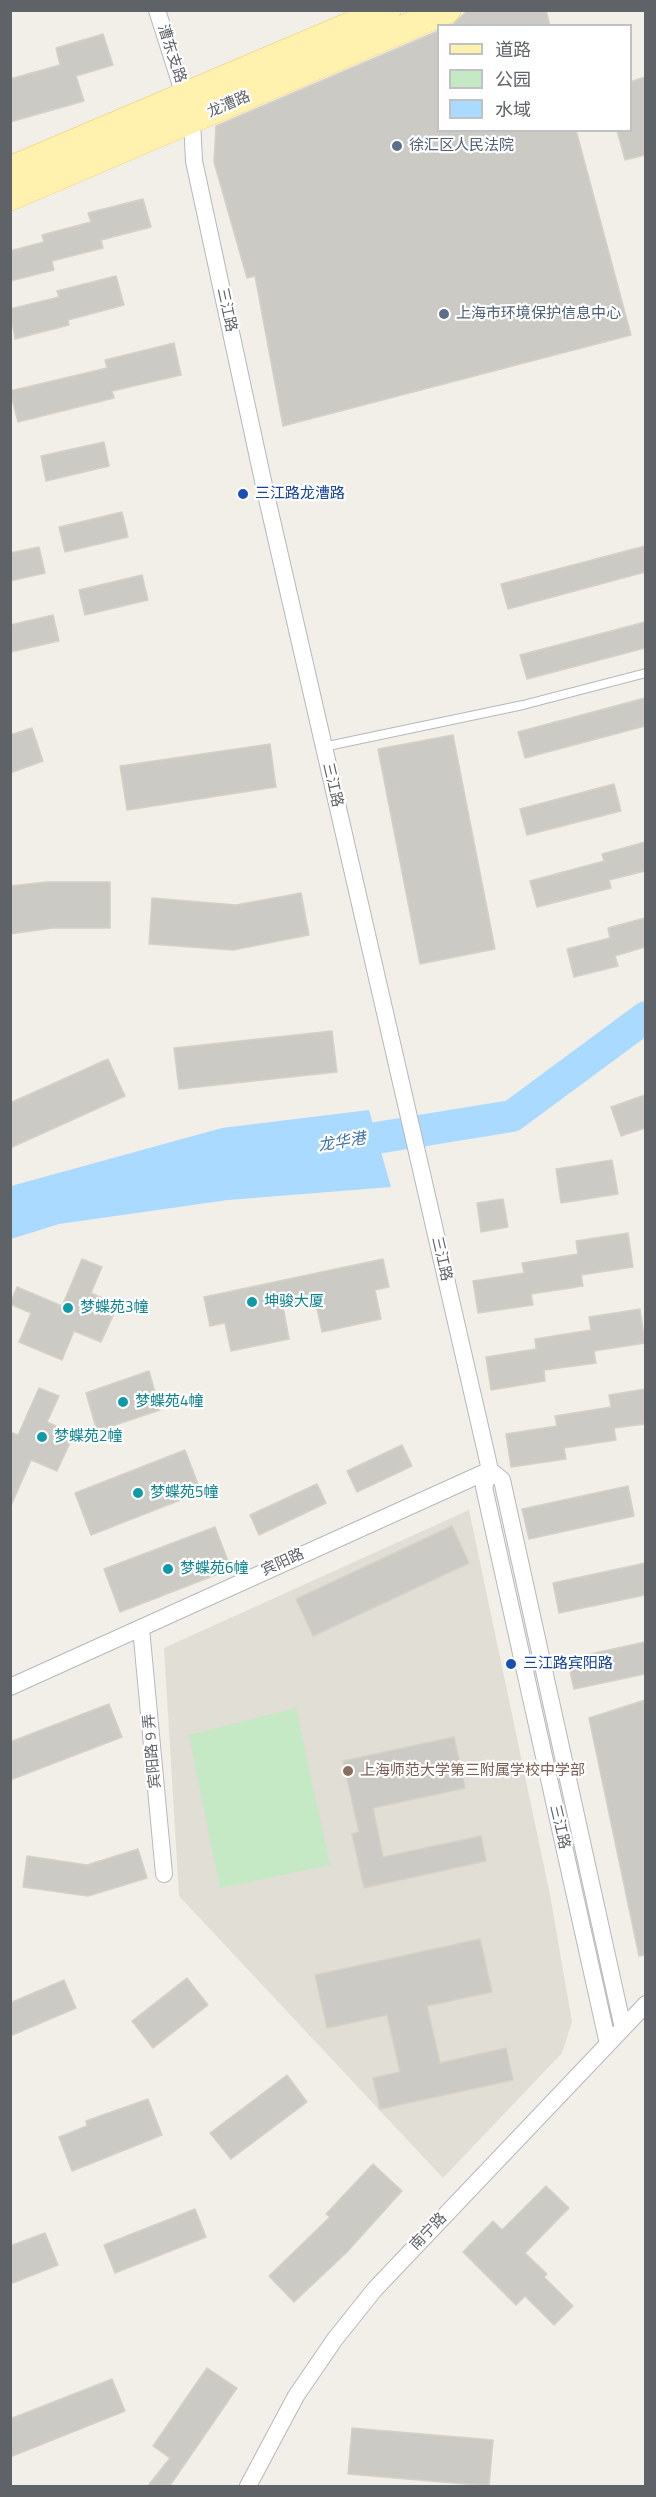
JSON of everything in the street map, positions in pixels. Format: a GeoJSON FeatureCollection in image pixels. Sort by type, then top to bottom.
{"type":"FeatureCollection","features":[{"type":"Feature","properties":{"kind":"main road","name":"龙漕路"},"geometry":{"type":"LineString","coordinates":[[10,197],[387,10]]}},
{"type":"Feature","properties":{"kind":"main road","name":"龙漕路"},"geometry":{"type":"LineString","coordinates":[[10,170],[189,109],[447,10]]}},
{"type":"Feature","properties":{"kind":"street","name":"漕东支路"},"geometry":{"type":"LineString","coordinates":[[157,10],[189,109]]}},
{"type":"Feature","properties":{"kind":"street","name":"三江路"},"geometry":{"type":"LineString","coordinates":[[189,109],[194,161],[323,747],[490,1470],[484,1486],[608,2044]]}},
{"type":"Feature","properties":{"kind":"street","name":"三江路"},"geometry":{"type":"LineString","coordinates":[[490,1470],[502,1480],[623,2028]]}},
{"type":"Feature","properties":{"kind":"street","name":"宾阳路"},"geometry":{"type":"LineString","coordinates":[[10,1687],[490,1470]]}},
{"type":"Feature","properties":{"kind":"street","name":"宾阳路 9 弄"},"geometry":{"type":"LineString","coordinates":[[141,1628],[164,1874]]}},
{"type":"Feature","properties":{"kind":"street","name":"南宁路"},"geometry":{"type":"LineString","coordinates":[[248,2487],[296,2396],[341,2331],[375,2289],[645,2004]]}},
{"type":"Feature","properties":{"kind":"lane"},"geometry":{"type":"LineString","coordinates":[[323,747],[523,705],[645,673]]}},
{"type":"Feature","properties":{"kind":"shaded area","name":"上海师范大学第三附属学校中学部"},"geometry":{"type":"Polygon","coordinates":[[[469,1510],[550,1895],[572,2022],[562,2053],[443,2178],[179,1896],[164,1648],[469,1510]]]}},
{"type":"Feature","properties":{"kind":"green space"},"geometry":{"type":"Polygon","coordinates":[[[296,1708],[330,1865],[220,1888],[189,1735],[296,1708]]]}},
{"type":"Feature","properties":{"kind":"water"},"geometry":{"type":"Polygon","coordinates":[[[369,1110],[391,1187],[228,1200],[59,1224],[11,1239],[11,1186],[222,1128],[369,1110]]]}},
{"type":"Feature","properties":{"kind":"building"},"geometry":{"type":"Polygon","coordinates":[[[468,10],[546,10],[550,24],[453,24],[468,10]]]}},
{"type":"Feature","properties":{"kind":"building"},"geometry":{"type":"Polygon","coordinates":[[[437,31],[437,132],[577,132],[631,335],[283,426],[255,276],[247,278],[214,162],[216,126],[437,31]]]}},
{"type":"Feature","properties":{"kind":"building"},"geometry":{"type":"Polygon","coordinates":[[[103,34],[113,65],[76,76],[84,101],[10,122],[10,79],[60,65],[56,48],[103,34]]]}},
{"type":"Feature","properties":{"kind":"building"},"geometry":{"type":"Polygon","coordinates":[[[645,77],[645,155],[625,160],[618,132],[632,132],[632,81],[645,77]]]}},
{"type":"Feature","properties":{"kind":"building"},"geometry":{"type":"Polygon","coordinates":[[[143,199],[151,227],[101,240],[103,248],[52,261],[54,270],[10,281],[10,251],[44,242],[42,235],[91,222],[88,213],[143,199]]]}},
{"type":"Feature","properties":{"kind":"building"},"geometry":{"type":"Polygon","coordinates":[[[116,276],[124,305],[68,320],[69,325],[15,339],[10,309],[59,297],[57,291],[116,276]]]}},
{"type":"Feature","properties":{"kind":"building"},"geometry":{"type":"Polygon","coordinates":[[[174,343],[181,375],[112,391],[114,398],[18,422],[10,391],[107,368],[105,360],[174,343]]]}},
{"type":"Feature","properties":{"kind":"building"},"geometry":{"type":"Polygon","coordinates":[[[104,442],[109,466],[46,481],[41,456],[104,442]]]}},
{"type":"Feature","properties":{"kind":"building"},"geometry":{"type":"Polygon","coordinates":[[[122,512],[128,537],[65,552],[59,527],[122,512]]]}},
{"type":"Feature","properties":{"kind":"building"},"geometry":{"type":"Polygon","coordinates":[[[645,546],[645,572],[508,609],[501,584],[645,546]]]}},
{"type":"Feature","properties":{"kind":"building"},"geometry":{"type":"Polygon","coordinates":[[[39,547],[45,573],[10,581],[10,553],[39,547]]]}},
{"type":"Feature","properties":{"kind":"building"},"geometry":{"type":"Polygon","coordinates":[[[142,575],[148,600],[85,615],[79,590],[142,575]]]}},
{"type":"Feature","properties":{"kind":"building"},"geometry":{"type":"Polygon","coordinates":[[[53,615],[59,641],[10,652],[10,625],[53,615]]]}},
{"type":"Feature","properties":{"kind":"building"},"geometry":{"type":"Polygon","coordinates":[[[645,622],[645,648],[527,679],[520,655],[645,622]]]}},
{"type":"Feature","properties":{"kind":"building"},"geometry":{"type":"Polygon","coordinates":[[[645,698],[645,726],[525,758],[518,732],[645,698]]]}},
{"type":"Feature","properties":{"kind":"building"},"geometry":{"type":"Polygon","coordinates":[[[32,728],[43,761],[10,773],[10,735],[32,728]]]}},
{"type":"Feature","properties":{"kind":"building"},"geometry":{"type":"Polygon","coordinates":[[[453,735],[495,949],[420,964],[378,749],[453,735]]]}},
{"type":"Feature","properties":{"kind":"building"},"geometry":{"type":"Polygon","coordinates":[[[270,744],[276,787],[127,810],[120,766],[270,744]]]}},
{"type":"Feature","properties":{"kind":"building"},"geometry":{"type":"Polygon","coordinates":[[[614,784],[621,811],[527,835],[520,809],[614,784]]]}},
{"type":"Feature","properties":{"kind":"building"},"geometry":{"type":"Polygon","coordinates":[[[645,842],[645,871],[609,880],[611,888],[537,907],[530,881],[604,861],[602,854],[645,842]]]}},
{"type":"Feature","properties":{"kind":"building"},"geometry":{"type":"Polygon","coordinates":[[[47,882],[110,882],[110,928],[53,928],[10,934],[10,886],[47,882]]]}},
{"type":"Feature","properties":{"kind":"building"},"geometry":{"type":"Polygon","coordinates":[[[301,893],[309,935],[233,950],[149,944],[152,898],[236,905],[301,893]]]}},
{"type":"Feature","properties":{"kind":"building"},"geometry":{"type":"Polygon","coordinates":[[[645,918],[645,947],[615,956],[618,966],[574,977],[567,949],[610,938],[608,928],[645,918]]]}},
{"type":"Feature","properties":{"kind":"building"},"geometry":{"type":"Polygon","coordinates":[[[332,1031],[337,1072],[179,1089],[174,1048],[332,1031]]]}},
{"type":"Feature","properties":{"kind":"building"},"geometry":{"type":"Polygon","coordinates":[[[108,1059],[125,1096],[10,1148],[10,1103],[108,1059]]]}},
{"type":"Feature","properties":{"kind":"building"},"geometry":{"type":"Polygon","coordinates":[[[645,1095],[645,1128],[621,1136],[611,1107],[645,1095]]]}},
{"type":"Feature","properties":{"kind":"building"},"geometry":{"type":"Polygon","coordinates":[[[612,1160],[618,1194],[561,1203],[556,1169],[612,1160]]]}},
{"type":"Feature","properties":{"kind":"building"},"geometry":{"type":"Polygon","coordinates":[[[503,1199],[508,1227],[481,1232],[477,1203],[503,1199]]]}},
{"type":"Feature","properties":{"kind":"building"},"geometry":{"type":"Polygon","coordinates":[[[628,1233],[633,1267],[581,1275],[583,1286],[531,1294],[533,1305],[478,1313],[473,1281],[524,1273],[522,1263],[578,1254],[576,1241],[628,1233]]]}},
{"type":"Feature","properties":{"kind":"building","name":"梦蝶苑3幢"},"geometry":{"type":"Polygon","coordinates":[[[82,1259],[102,1267],[91,1293],[118,1305],[101,1342],[74,1331],[62,1360],[19,1342],[31,1313],[10,1304],[17,1287],[62,1306],[82,1259]]]}},
{"type":"Feature","properties":{"kind":"building","name":"坤骏大厦"},"geometry":{"type":"Polygon","coordinates":[[[383,1259],[389,1287],[375,1290],[381,1319],[322,1332],[315,1299],[283,1306],[289,1339],[231,1351],[225,1323],[210,1326],[204,1297],[383,1259]]]}},
{"type":"Feature","properties":{"kind":"building"},"geometry":{"type":"Polygon","coordinates":[[[640,1309],[645,1343],[594,1351],[596,1363],[544,1370],[545,1381],[491,1390],[486,1357],[536,1349],[535,1339],[591,1330],[589,1317],[640,1309]]]}},
{"type":"Feature","properties":{"kind":"building","name":"梦蝶苑4幢"},"geometry":{"type":"Polygon","coordinates":[[[149,1371],[160,1410],[97,1431],[86,1393],[149,1371]]]}},
{"type":"Feature","properties":{"kind":"building","name":"梦蝶苑2幢"},"geometry":{"type":"Polygon","coordinates":[[[39,1388],[59,1396],[47,1422],[74,1434],[57,1471],[31,1460],[10,1508],[10,1432],[18,1435],[39,1388]]]}},
{"type":"Feature","properties":{"kind":"building"},"geometry":{"type":"Polygon","coordinates":[[[645,1389],[645,1424],[614,1428],[616,1440],[564,1448],[566,1459],[511,1467],[506,1434],[557,1426],[555,1416],[611,1407],[609,1395],[645,1389]]]}},
{"type":"Feature","properties":{"kind":"building"},"geometry":{"type":"Polygon","coordinates":[[[402,1445],[412,1466],[357,1492],[347,1471],[402,1445]]]}},
{"type":"Feature","properties":{"kind":"building","name":"梦蝶苑5幢"},"geometry":{"type":"Polygon","coordinates":[[[185,1450],[201,1492],[91,1535],[75,1493],[185,1450]]]}},
{"type":"Feature","properties":{"kind":"building"},"geometry":{"type":"Polygon","coordinates":[[[317,1484],[326,1503],[259,1535],[250,1515],[317,1484]]]}},
{"type":"Feature","properties":{"kind":"building"},"geometry":{"type":"Polygon","coordinates":[[[628,1486],[634,1516],[529,1539],[522,1509],[628,1486]]]}},
{"type":"Feature","properties":{"kind":"building"},"geometry":{"type":"Polygon","coordinates":[[[452,1526],[469,1563],[313,1636],[296,1599],[452,1526]]]}},
{"type":"Feature","properties":{"kind":"building","name":"梦蝶苑6幢"},"geometry":{"type":"Polygon","coordinates":[[[215,1527],[231,1569],[120,1612],[104,1569],[215,1527]]]}},
{"type":"Feature","properties":{"kind":"building"},"geometry":{"type":"Polygon","coordinates":[[[645,1563],[645,1595],[559,1613],[553,1583],[645,1563]]]}},
{"type":"Feature","properties":{"kind":"building"},"geometry":{"type":"Polygon","coordinates":[[[645,1642],[645,1674],[574,1689],[567,1659],[645,1642]]]}},
{"type":"Feature","properties":{"kind":"building"},"geometry":{"type":"Polygon","coordinates":[[[645,1700],[645,1955],[639,1956],[589,1718],[645,1700]]]}},
{"type":"Feature","properties":{"kind":"building"},"geometry":{"type":"Polygon","coordinates":[[[109,1704],[122,1737],[10,1780],[10,1742],[109,1704]]]}},
{"type":"Feature","properties":{"kind":"building"},"geometry":{"type":"Polygon","coordinates":[[[454,1737],[465,1788],[373,1808],[383,1857],[481,1836],[486,1861],[364,1888],[352,1834],[359,1832],[343,1761],[454,1737]]]}},
{"type":"Feature","properties":{"kind":"building"},"geometry":{"type":"Polygon","coordinates":[[[138,1849],[147,1878],[88,1896],[23,1887],[27,1856],[87,1865],[138,1849]]]}},
{"type":"Feature","properties":{"kind":"building"},"geometry":{"type":"Polygon","coordinates":[[[480,1939],[492,1992],[427,2006],[440,2063],[506,2048],[513,2080],[380,2109],[373,2078],[400,2072],[387,2015],[327,2028],[315,1975],[480,1939]]]}},
{"type":"Feature","properties":{"kind":"building"},"geometry":{"type":"Polygon","coordinates":[[[187,1978],[208,2005],[153,2048],[132,2021],[187,1978]]]}},
{"type":"Feature","properties":{"kind":"building"},"geometry":{"type":"Polygon","coordinates":[[[64,1980],[76,2008],[10,2036],[10,2003],[64,1980]]]}},
{"type":"Feature","properties":{"kind":"building"},"geometry":{"type":"Polygon","coordinates":[[[287,2075],[307,2102],[231,2159],[210,2133],[287,2075]]]}},
{"type":"Feature","properties":{"kind":"building"},"geometry":{"type":"Polygon","coordinates":[[[148,2099],[162,2135],[72,2171],[59,2137],[87,2126],[86,2121],[148,2099]]]}},
{"type":"Feature","properties":{"kind":"building"},"geometry":{"type":"Polygon","coordinates":[[[373,2164],[402,2191],[347,2252],[294,2302],[269,2276],[330,2217],[326,2214],[373,2164]]]}},
{"type":"Feature","properties":{"kind":"building"},"geometry":{"type":"Polygon","coordinates":[[[546,2186],[569,2208],[525,2253],[547,2274],[544,2277],[573,2306],[554,2325],[525,2296],[516,2305],[463,2252],[493,2221],[502,2230],[546,2186]]]}},
{"type":"Feature","properties":{"kind":"building"},"geometry":{"type":"Polygon","coordinates":[[[195,2209],[206,2237],[115,2273],[104,2245],[195,2209]]]}},
{"type":"Feature","properties":{"kind":"building"},"geometry":{"type":"Polygon","coordinates":[[[45,2233],[58,2265],[10,2284],[10,2246],[45,2233]]]}},
{"type":"Feature","properties":{"kind":"building"},"geometry":{"type":"Polygon","coordinates":[[[207,2368],[237,2388],[169,2487],[147,2487],[170,2458],[153,2446],[207,2368]]]}},
{"type":"Feature","properties":{"kind":"building"},"geometry":{"type":"Polygon","coordinates":[[[112,2379],[125,2411],[10,2457],[10,2419],[112,2379]]]}},
{"type":"Feature","properties":{"kind":"building"},"geometry":{"type":"Polygon","coordinates":[[[352,2428],[493,2440],[489,2486],[348,2474],[352,2428]]]}},
{"type":"Feature","properties":{"kind":"waterway","name":"龙华港"},"geometry":{"type":"LineString","coordinates":[[333,1145],[512,1116],[646,1017]]}},
{"type":"Feature","properties":{"kind":"place","name":"徐汇区人民法院"},"geometry":{"type":"Point","coordinates":[397,146]}},
{"type":"Feature","properties":{"kind":"place","name":"上海市环境保护信息中心"},"geometry":{"type":"Point","coordinates":[444,314]}},
{"type":"Feature","properties":{"kind":"place","name":"三江路龙漕路"},"geometry":{"type":"Point","coordinates":[243,494]}},
{"type":"Feature","properties":{"kind":"place","name":"坤骏大厦"},"geometry":{"type":"Point","coordinates":[252,1302]}},
{"type":"Feature","properties":{"kind":"place","name":"梦蝶苑3幢"},"geometry":{"type":"Point","coordinates":[68,1308]}},
{"type":"Feature","properties":{"kind":"place","name":"梦蝶苑4幢"},"geometry":{"type":"Point","coordinates":[123,1402]}},
{"type":"Feature","properties":{"kind":"place","name":"梦蝶苑2幢"},"geometry":{"type":"Point","coordinates":[42,1437]}},
{"type":"Feature","properties":{"kind":"place","name":"梦蝶苑5幢"},"geometry":{"type":"Point","coordinates":[138,1493]}},
{"type":"Feature","properties":{"kind":"place","name":"梦蝶苑6幢"},"geometry":{"type":"Point","coordinates":[168,1569]}},
{"type":"Feature","properties":{"kind":"place","name":"三江路宾阳路"},"geometry":{"type":"Point","coordinates":[511,1664]}},
{"type":"Feature","properties":{"kind":"place","name":"上海师范大学第三附属学校中学部"},"geometry":{"type":"Point","coordinates":[348,1771]}}]}
